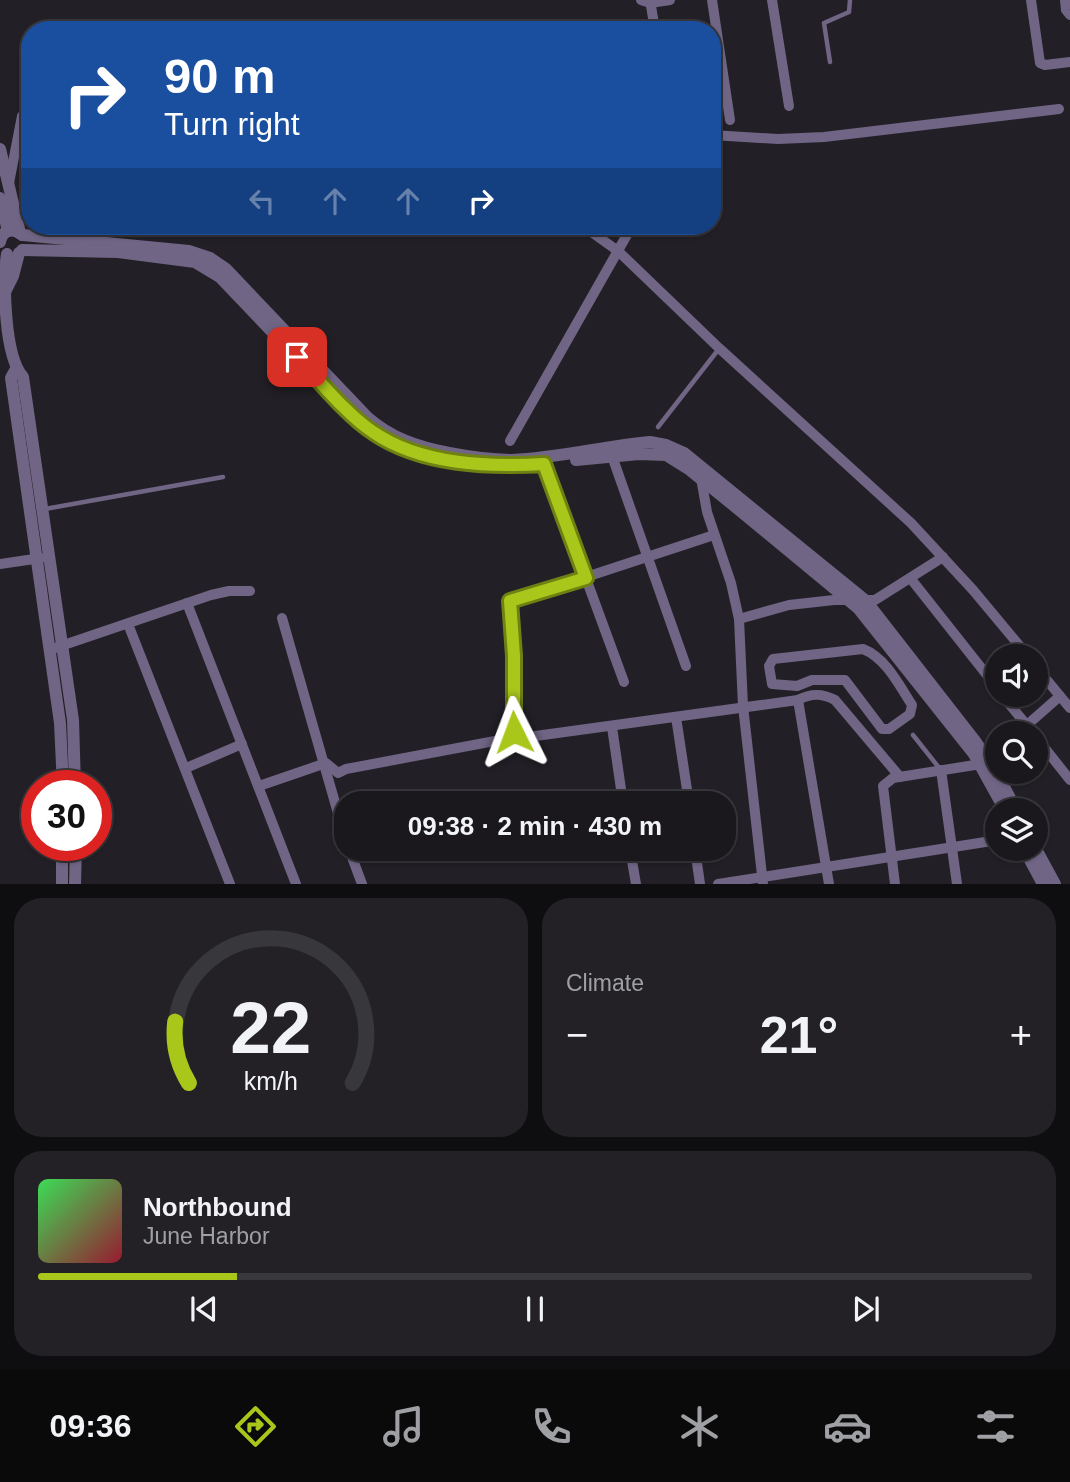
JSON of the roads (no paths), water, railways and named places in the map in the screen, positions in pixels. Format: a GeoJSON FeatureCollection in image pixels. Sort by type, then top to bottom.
{"type":"FeatureCollection","features":[{"type":"Feature","properties":{"kind":"street"},"geometry":{"type":"LineString","coordinates":[[653,21],[647,1],[670,0]]}},
{"type":"Feature","properties":{"kind":"street"},"geometry":{"type":"LineString","coordinates":[[712,0],[715,21]]}},
{"type":"Feature","properties":{"kind":"street"},"geometry":{"type":"LineString","coordinates":[[772,0],[789,106]]}},
{"type":"Feature","properties":{"kind":"street"},"geometry":{"type":"LineString","coordinates":[[1031,0],[1040,63],[1045,65],[1070,62]]}},
{"type":"Feature","properties":{"kind":"street"},"geometry":{"type":"LineString","coordinates":[[1065,0],[1066,10],[1070,15]]}},
{"type":"Feature","properties":{"kind":"street"},"geometry":{"type":"LineString","coordinates":[[721,60],[730,120]]}},
{"type":"Feature","properties":{"kind":"street"},"geometry":{"type":"LineString","coordinates":[[721,136],[778,139],[824,137],[1059,109]]}},
{"type":"Feature","properties":{"kind":"street"},"geometry":{"type":"LineString","coordinates":[[4,192],[21,120]]}},
{"type":"Feature","properties":{"kind":"street"},"geometry":{"type":"LineString","coordinates":[[1,151],[4,192],[17,233],[25,243],[10,249]]}},
{"type":"Feature","properties":{"kind":"street"},"geometry":{"type":"LineString","coordinates":[[21,233],[2,236],[10,249],[13,276],[2,296],[16,369],[23,377],[42,509],[43,557]]}},
{"type":"Feature","properties":{"kind":"street"},"geometry":{"type":"LineString","coordinates":[[36,235],[189,251],[210,258],[226,269],[335,386],[375,424],[405,441],[458,458],[512,460],[650,442],[674,447],[699,463],[866,601],[975,741],[1010,798]]}},
{"type":"Feature","properties":{"kind":"street"},"geometry":{"type":"LineString","coordinates":[[596,235],[618,251],[719,348],[911,523],[1018,644]]}},
{"type":"Feature","properties":{"kind":"street"},"geometry":{"type":"LineString","coordinates":[[510,442],[627,235]]}},
{"type":"Feature","properties":{"kind":"street"},"geometry":{"type":"LineString","coordinates":[[10,249],[118,252],[204,265],[220,277],[370,431],[402,447],[502,466],[650,453],[666,455],[680,462],[850,601],[906,667],[981,764],[999,798]]}},
{"type":"Feature","properties":{"kind":"street"},"geometry":{"type":"LineString","coordinates":[[16,369],[11,378],[43,557],[56,648],[62,770]]}},
{"type":"Feature","properties":{"kind":"street"},"geometry":{"type":"LineString","coordinates":[[612,456],[686,666]]}},
{"type":"Feature","properties":{"kind":"street"},"geometry":{"type":"LineString","coordinates":[[544,464],[624,682]]}},
{"type":"Feature","properties":{"kind":"street"},"geometry":{"type":"LineString","coordinates":[[701,478],[706,512],[731,583],[739,619],[743,706],[762,880]]}},
{"type":"Feature","properties":{"kind":"street"},"geometry":{"type":"LineString","coordinates":[[516,737],[512,710],[514,656],[510,601],[714,535]]}},
{"type":"Feature","properties":{"kind":"street"},"geometry":{"type":"LineString","coordinates":[[0,564],[43,557]]}},
{"type":"Feature","properties":{"kind":"street"},"geometry":{"type":"LineString","coordinates":[[739,619],[789,605],[881,598],[943,557]]}},
{"type":"Feature","properties":{"kind":"street"},"geometry":{"type":"LineString","coordinates":[[911,579],[985,673]]}},
{"type":"Feature","properties":{"kind":"street"},"geometry":{"type":"LineString","coordinates":[[56,648],[187,603],[229,591],[250,591]]}},
{"type":"Feature","properties":{"kind":"street"},"geometry":{"type":"LineString","coordinates":[[187,603],[296,884]]}},
{"type":"Feature","properties":{"kind":"street"},"geometry":{"type":"LineString","coordinates":[[282,618],[334,794]]}},
{"type":"Feature","properties":{"kind":"street"},"geometry":{"type":"LineString","coordinates":[[128,624],[230,884]]}},
{"type":"Feature","properties":{"kind":"street"},"geometry":{"type":"LineString","coordinates":[[56,648],[73,720],[75,770]]}},
{"type":"Feature","properties":{"kind":"street"},"geometry":{"type":"LineString","coordinates":[[863,649],[872,653],[893,677],[912,709],[910,714],[889,729],[883,729],[845,680],[812,680],[797,686],[772,684],[769,666],[773,659],[863,649]]}},
{"type":"Feature","properties":{"kind":"street"},"geometry":{"type":"LineString","coordinates":[[893,677],[906,667]]}},
{"type":"Feature","properties":{"kind":"street"},"geometry":{"type":"LineString","coordinates":[[1048,682],[1070,708]]}},
{"type":"Feature","properties":{"kind":"street"},"geometry":{"type":"LineString","coordinates":[[326,763],[338,773],[346,769],[516,737],[612,727],[825,694],[835,700],[900,777]]}},
{"type":"Feature","properties":{"kind":"street"},"geometry":{"type":"LineString","coordinates":[[1037,721],[1059,696]]}},
{"type":"Feature","properties":{"kind":"street"},"geometry":{"type":"LineString","coordinates":[[797,699],[829,884]]}},
{"type":"Feature","properties":{"kind":"street"},"geometry":{"type":"LineString","coordinates":[[1012,707],[1023,721]]}},
{"type":"Feature","properties":{"kind":"street"},"geometry":{"type":"LineString","coordinates":[[676,717],[687,791]]}},
{"type":"Feature","properties":{"kind":"street"},"geometry":{"type":"LineString","coordinates":[[612,727],[622,791]]}},
{"type":"Feature","properties":{"kind":"street"},"geometry":{"type":"LineString","coordinates":[[186,768],[242,744]]}},
{"type":"Feature","properties":{"kind":"street"},"geometry":{"type":"LineString","coordinates":[[1048,752],[1070,780]]}},
{"type":"Feature","properties":{"kind":"street"},"geometry":{"type":"LineString","coordinates":[[259,786],[326,763]]}},
{"type":"Feature","properties":{"kind":"street"},"geometry":{"type":"LineString","coordinates":[[895,884],[883,786],[887,781],[900,777],[981,764]]}},
{"type":"Feature","properties":{"kind":"street"},"geometry":{"type":"LineString","coordinates":[[941,770],[957,884]]}},
{"type":"Feature","properties":{"kind":"street"},"geometry":{"type":"LineString","coordinates":[[718,884],[762,880],[985,842]]}},
{"type":"Feature","properties":{"kind":"street"},"geometry":{"type":"LineString","coordinates":[[62,861],[62,884]]}},
{"type":"Feature","properties":{"kind":"street"},"geometry":{"type":"LineString","coordinates":[[75,884],[76,861]]}},
{"type":"Feature","properties":{"kind":"street"},"geometry":{"type":"LineString","coordinates":[[353,861],[362,884]]}},
{"type":"Feature","properties":{"kind":"street"},"geometry":{"type":"LineString","coordinates":[[632,861],[636,884]]}},
{"type":"Feature","properties":{"kind":"street"},"geometry":{"type":"LineString","coordinates":[[697,861],[701,884]]}},
{"type":"Feature","properties":{"kind":"street"},"geometry":{"type":"LineString","coordinates":[[1031,861],[1043,884]]}},
{"type":"Feature","properties":{"kind":"street"},"geometry":{"type":"LineString","coordinates":[[1043,861],[1055,884]]}},
{"type":"Feature","properties":{"kind":"lane"},"geometry":{"type":"LineString","coordinates":[[830,62],[824,23],[849,12],[850,0]]}},
{"type":"Feature","properties":{"kind":"lane"},"geometry":{"type":"LineString","coordinates":[[658,426],[719,348]]}},
{"type":"Feature","properties":{"kind":"lane"},"geometry":{"type":"LineString","coordinates":[[42,509],[223,477]]}},
{"type":"Feature","properties":{"kind":"lane"},"geometry":{"type":"LineString","coordinates":[[913,734],[941,770]]}}]}
